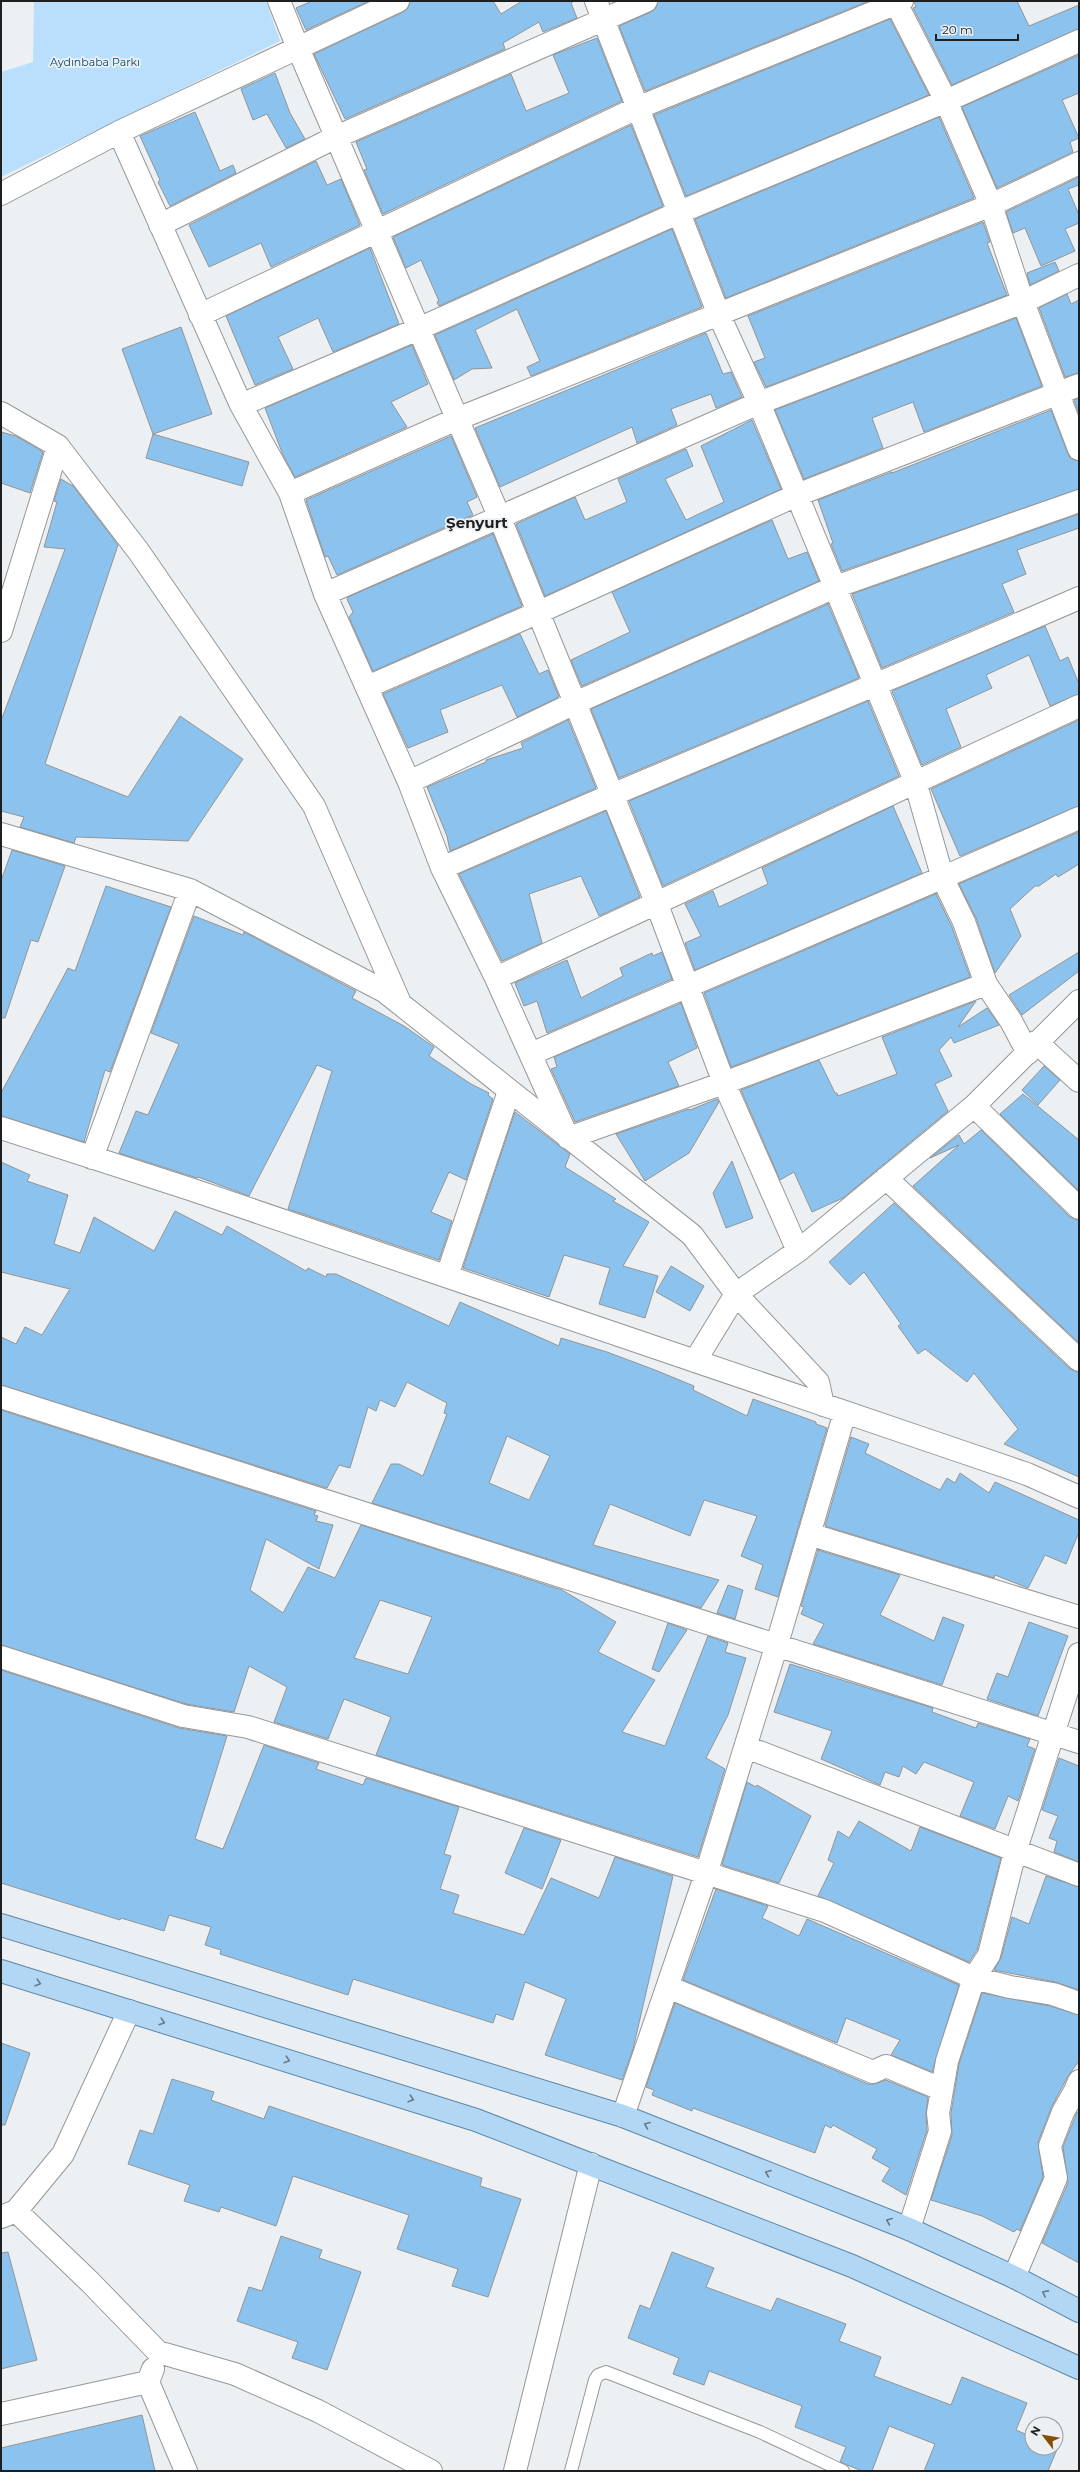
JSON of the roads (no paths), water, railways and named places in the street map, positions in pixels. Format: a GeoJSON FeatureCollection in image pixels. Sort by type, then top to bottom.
{"type":"FeatureCollection","features":[{"type":"Feature","properties":{"kind":"main road"},"geometry":{"type":"LineString","coordinates":[[1,1925],[623,2116],[909,2229],[1014,2277],[1079,2312]]}},
{"type":"Feature","properties":{"kind":"main road"},"geometry":{"type":"LineString","coordinates":[[1,1972],[476,2120],[852,2266],[1079,2368]]}},
{"type":"Feature","properties":{"kind":"street"},"geometry":{"type":"LineString","coordinates":[[279,1],[499,516],[537,613],[656,902],[724,1083],[798,1251]]}},
{"type":"Feature","properties":{"kind":"street"},"geometry":{"type":"LineString","coordinates":[[1,194],[119,132],[398,1]]}},
{"type":"Feature","properties":{"kind":"street"},"geometry":{"type":"LineString","coordinates":[[160,225],[336,137],[600,11],[646,1]]}},
{"type":"Feature","properties":{"kind":"street"},"geometry":{"type":"LineString","coordinates":[[200,315],[377,233],[637,108],[898,2],[946,101],[991,206],[1023,302],[1079,449]]}},
{"type":"Feature","properties":{"kind":"street"},"geometry":{"type":"LineString","coordinates":[[600,11],[637,108],[680,212],[719,315],[759,403],[915,781],[943,879],[964,922],[986,984],[1011,1021],[1032,1048],[1079,1082]]}},
{"type":"Feature","properties":{"kind":"street"},"geometry":{"type":"LineString","coordinates":[[241,405],[418,329],[680,212],[946,101],[1079,40]]}},
{"type":"Feature","properties":{"kind":"street"},"geometry":{"type":"LineString","coordinates":[[119,132],[241,405],[290,494],[325,594],[409,782],[442,868],[496,978],[568,1138]]}},
{"type":"Feature","properties":{"kind":"street"},"geometry":{"type":"LineString","coordinates":[[290,494],[457,419],[991,206],[1079,163]]}},
{"type":"Feature","properties":{"kind":"street"},"geometry":{"type":"LineString","coordinates":[[325,594],[499,516],[759,403],[1023,302],[1079,276]]}},
{"type":"Feature","properties":{"kind":"street"},"geometry":{"type":"LineString","coordinates":[[367,687],[537,613],[797,495],[1079,385]]}},
{"type":"Feature","properties":{"kind":"street"},"geometry":{"type":"LineString","coordinates":[[1,413],[58,446],[139,552],[314,806],[400,1004]]}},
{"type":"Feature","properties":{"kind":"street"},"geometry":{"type":"LineString","coordinates":[[1,631],[58,446]]}},
{"type":"Feature","properties":{"kind":"street"},"geometry":{"type":"LineString","coordinates":[[409,782],[575,703],[835,587],[1079,501]]}},
{"type":"Feature","properties":{"kind":"street"},"geometry":{"type":"LineString","coordinates":[[442,868],[612,794],[876,687],[1079,598]]}},
{"type":"Feature","properties":{"kind":"street"},"geometry":{"type":"LineString","coordinates":[[496,978],[915,781],[1079,706]]}},
{"type":"Feature","properties":{"kind":"street"},"geometry":{"type":"LineString","coordinates":[[531,1054],[687,985],[943,879],[1079,818]]}},
{"type":"Feature","properties":{"kind":"street"},"geometry":{"type":"LineString","coordinates":[[2,840],[190,890],[384,991],[692,1235],[736,1294],[818,1382],[824,1405]]}},
{"type":"Feature","properties":{"kind":"street"},"geometry":{"type":"LineString","coordinates":[[92,1158],[190,890]]}},
{"type":"Feature","properties":{"kind":"street"},"geometry":{"type":"LineString","coordinates":[[568,1138],[724,1083],[986,984]]}},
{"type":"Feature","properties":{"kind":"street"},"geometry":{"type":"LineString","coordinates":[[695,1361],[736,1294],[798,1251],[974,1106],[1079,1001]]}},
{"type":"Feature","properties":{"kind":"street"},"geometry":{"type":"LineString","coordinates":[[447,1276],[509,1091]]}},
{"type":"Feature","properties":{"kind":"street"},"geometry":{"type":"LineString","coordinates":[[974,1106],[1079,1208]]}},
{"type":"Feature","properties":{"kind":"street"},"geometry":{"type":"LineString","coordinates":[[1,1128],[447,1276],[1027,1474],[1079,1498]]}},
{"type":"Feature","properties":{"kind":"street"},"geometry":{"type":"LineString","coordinates":[[886,1178],[1079,1360]]}},
{"type":"Feature","properties":{"kind":"street"},"geometry":{"type":"LineString","coordinates":[[1,1396],[1079,1742]]}},
{"type":"Feature","properties":{"kind":"street"},"geometry":{"type":"LineString","coordinates":[[623,2116],[706,1874],[777,1644],[845,1412]]}},
{"type":"Feature","properties":{"kind":"street"},"geometry":{"type":"LineString","coordinates":[[809,1534],[1079,1617]]}},
{"type":"Feature","properties":{"kind":"street"},"geometry":{"type":"LineString","coordinates":[[909,2229],[940,2131],[938,2113],[947,2061],[974,1978],[989,1955],[1015,1852],[1079,1654]]}},
{"type":"Feature","properties":{"kind":"street"},"geometry":{"type":"LineString","coordinates":[[1,1658],[183,1716],[248,1728],[825,1912],[974,1978],[1010,1987],[1053,1994],[1079,2003]]}},
{"type":"Feature","properties":{"kind":"street"},"geometry":{"type":"LineString","coordinates":[[746,1747],[1015,1852],[1079,1874]]}},
{"type":"Feature","properties":{"kind":"street"},"geometry":{"type":"LineString","coordinates":[[668,1987],[873,2072],[886,2066],[941,2089]]}},
{"type":"Feature","properties":{"kind":"street"},"geometry":{"type":"LineString","coordinates":[[129,2012],[63,2154],[9,2214],[90,2282],[158,2352],[235,2374],[318,2411],[431,2471]]}},
{"type":"Feature","properties":{"kind":"street"},"geometry":{"type":"LineString","coordinates":[[1014,2277],[1056,2178],[1050,2146],[1063,2112],[1079,2081]]}},
{"type":"Feature","properties":{"kind":"street"},"geometry":{"type":"LineString","coordinates":[[515,2471],[591,2164]]}},
{"type":"Feature","properties":{"kind":"street"},"geometry":{"type":"LineString","coordinates":[[158,2352],[148,2382],[186,2471]]}},
{"type":"Feature","properties":{"kind":"street"},"geometry":{"type":"LineString","coordinates":[[1,2414],[148,2382]]}},
{"type":"Feature","properties":{"kind":"lane"},"geometry":{"type":"LineString","coordinates":[[570,2471],[595,2380],[598,2374],[606,2372],[760,2432],[843,2471]]}},
{"type":"Feature","properties":{"kind":"district","name":"Şenyurt"},"geometry":{"type":"Point","coordinates":[477,523]}},
{"type":"Feature","properties":{"kind":"park label","name":"Aydınbaba Parkı"},"geometry":{"type":"Point","coordinates":[95,62]}}]}
